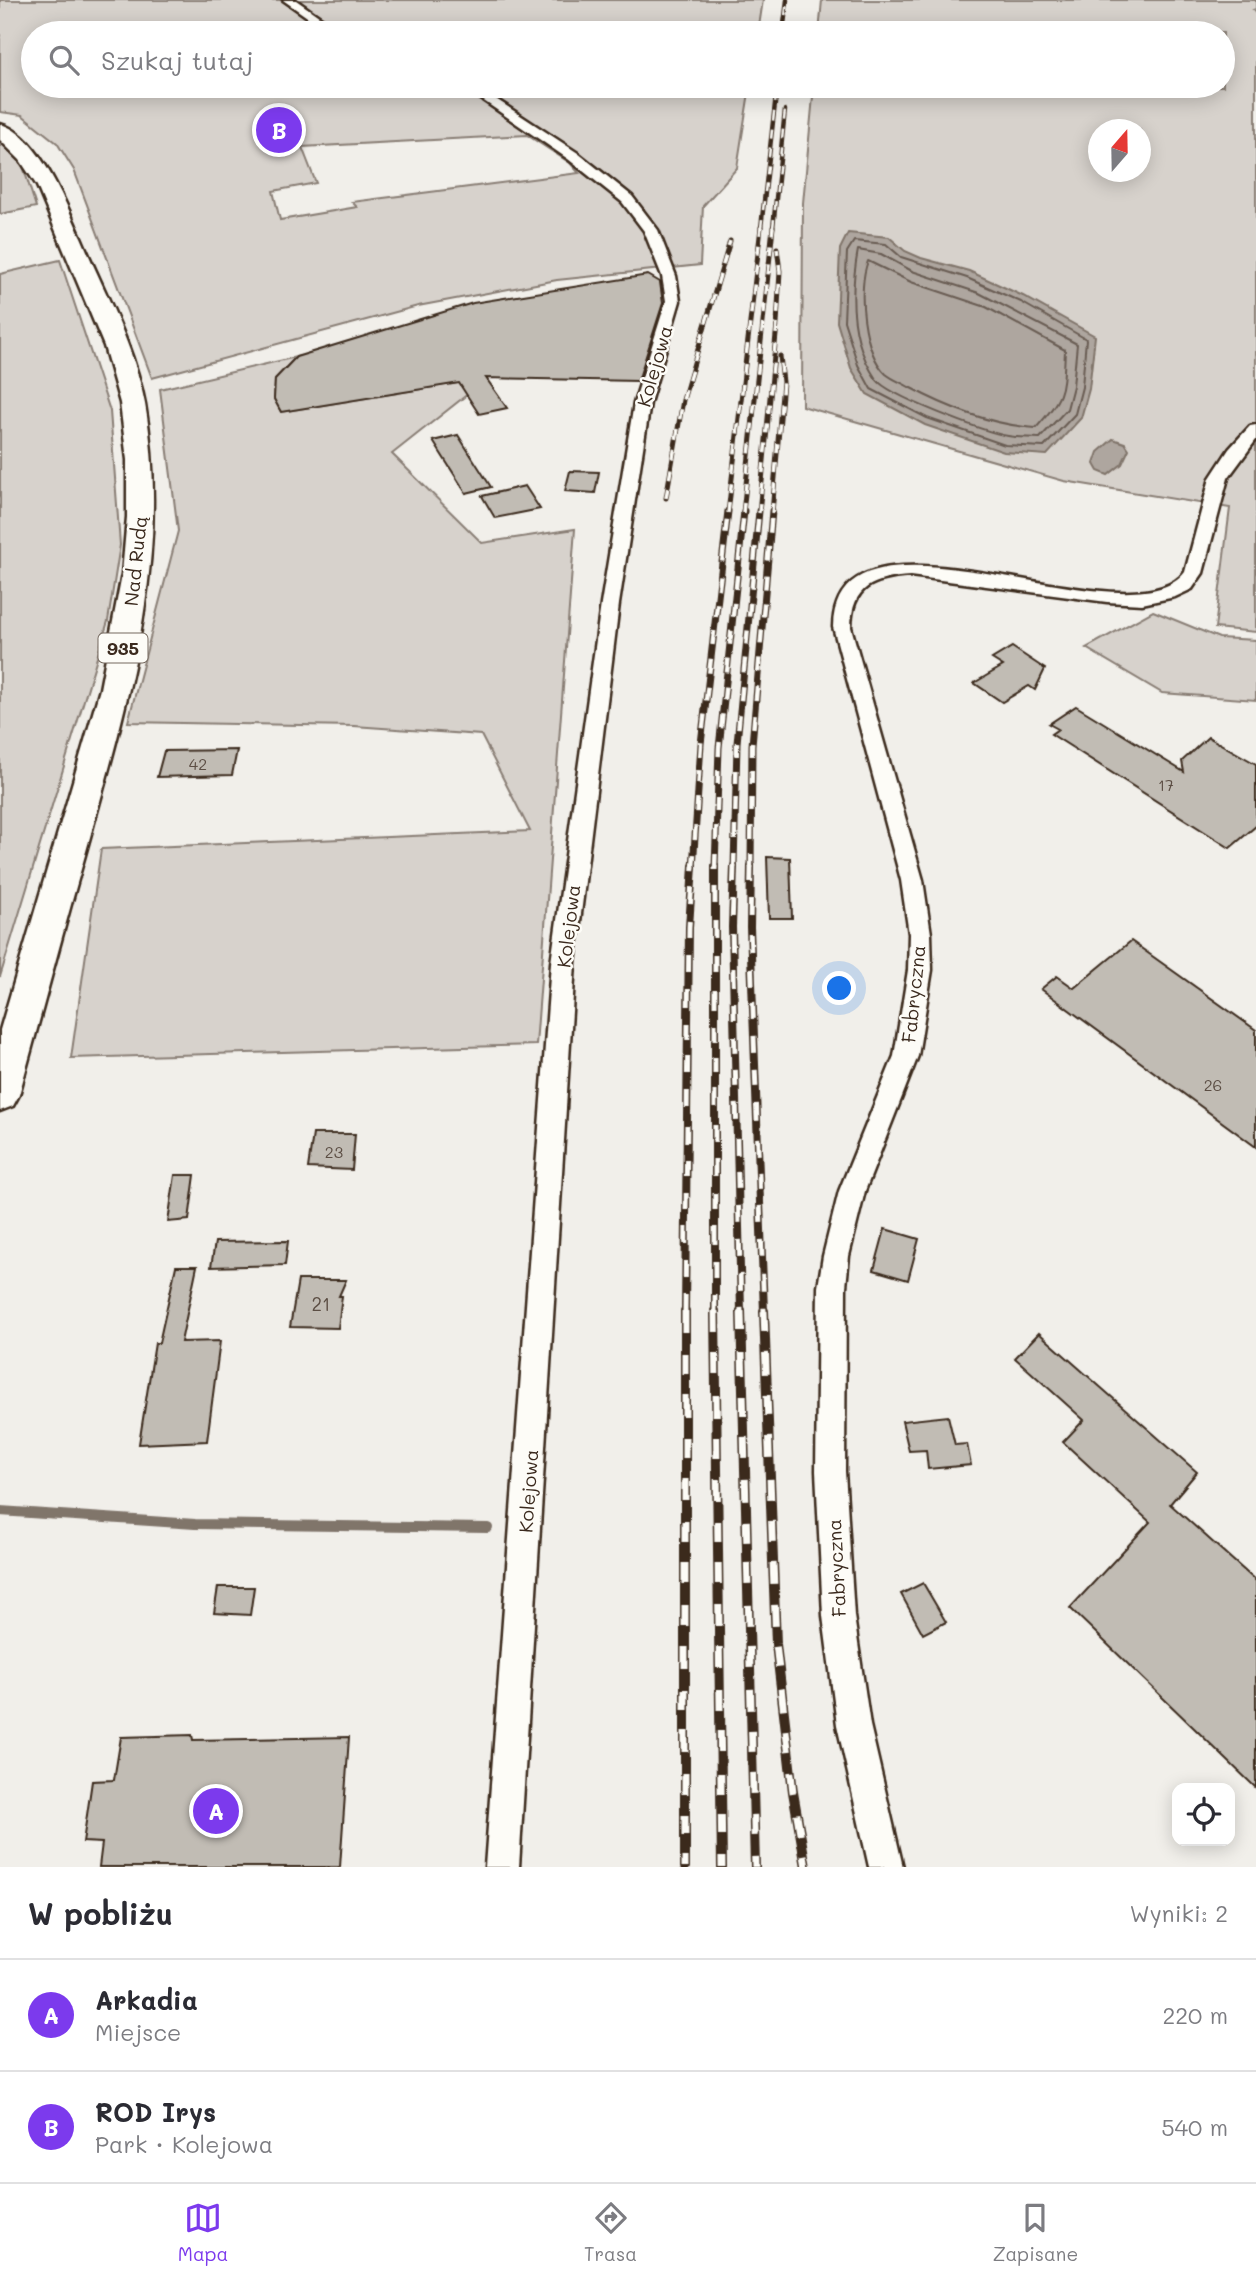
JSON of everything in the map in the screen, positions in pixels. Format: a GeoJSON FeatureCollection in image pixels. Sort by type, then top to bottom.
{"type":"FeatureCollection","features":[{"type":"Feature","properties":{"kind":"main road","name":"Nad Rudą"},"geometry":{"type":"LineString","coordinates":[[0,130],[20,145],[43,176],[112,333],[132,404],[140,461],[141,508],[135,582],[110,702],[0,1095]]}},
{"type":"Feature","properties":{"kind":"street"},"geometry":{"type":"LineString","coordinates":[[289,0],[320,21]]}},
{"type":"Feature","properties":{"kind":"street","name":"Kolejowa"},"geometry":{"type":"LineString","coordinates":[[486,98],[573,156],[627,199],[651,230],[669,276],[673,300],[642,403],[610,604],[563,963],[502,1867]]}},
{"type":"Feature","properties":{"kind":"street","name":"Fabryczna"},"geometry":{"type":"LineString","coordinates":[[886,1867],[864,1778],[840,1634],[832,1496],[832,1287],[836,1256],[852,1191],[906,1056],[919,982],[920,934],[912,880],[842,627],[841,614],[846,599],[863,581],[878,574],[901,570],[1107,596],[1142,598],[1168,593],[1185,585],[1194,573],[1219,478],[1235,453],[1256,430]]}},
{"type":"Feature","properties":{"kind":"shaded area"},"geometry":{"type":"Polygon","coordinates":[[[0,0],[763,0],[760,21],[21,21],[21,98],[748,98],[737,168],[703,206],[700,265],[557,280],[418,306],[152,378],[74,170],[57,143],[22,115],[0,112],[0,0]],[[527,135],[302,147],[316,183],[273,191],[280,220],[357,207],[352,202],[579,173],[570,163],[527,135]]]}},
{"type":"Feature","properties":{"kind":"shaded area"},"geometry":{"type":"Polygon","coordinates":[[[822,0],[1256,0],[1256,9],[1253,10],[1256,14],[1256,632],[1215,628],[1230,508],[1064,481],[802,406],[803,203],[813,98],[1235,98],[1235,21],[820,21],[822,0]]]}},
{"type":"Feature","properties":{"kind":"shaded area"},"geometry":{"type":"Polygon","coordinates":[[[0,141],[21,160],[36,207],[0,214],[0,141]]]}},
{"type":"Feature","properties":{"kind":"shaded area"},"geometry":{"type":"Polygon","coordinates":[[[60,260],[110,411],[120,545],[108,621],[0,977],[0,274],[60,260]]]}},
{"type":"Feature","properties":{"kind":"shaded area"},"geometry":{"type":"Polygon","coordinates":[[[296,357],[275,379],[274,399],[281,412],[488,378],[392,454],[482,543],[575,529],[536,1045],[71,1058],[101,849],[530,831],[481,735],[354,726],[128,722],[178,531],[160,389],[296,357]]]}},
{"type":"Feature","properties":{"kind":"shaded area"},"geometry":{"type":"Polygon","coordinates":[[[1153,611],[1219,638],[1256,640],[1256,700],[1162,693],[1086,648],[1153,611]]]}},
{"type":"Feature","properties":{"kind":"water"},"geometry":{"type":"Polygon","coordinates":[[[848,233],[889,237],[905,251],[969,271],[1023,296],[1095,336],[1089,389],[1081,418],[1047,455],[1004,452],[925,425],[867,394],[851,368],[837,322],[840,249],[848,233]]]}},
{"type":"Feature","properties":{"kind":"water"},"geometry":{"type":"Polygon","coordinates":[[[1113,439],[1125,443],[1129,449],[1122,464],[1108,475],[1098,471],[1094,464],[1098,452],[1113,439]]]}},
{"type":"Feature","properties":{"kind":"building"},"geometry":{"type":"Polygon","coordinates":[[[648,275],[660,282],[663,303],[638,381],[486,378],[507,408],[479,414],[459,383],[281,412],[274,399],[275,379],[296,357],[473,303],[648,275]]]}},
{"type":"Feature","properties":{"kind":"building"},"geometry":{"type":"Polygon","coordinates":[[[458,435],[491,487],[466,493],[433,441],[458,435]]]}},
{"type":"Feature","properties":{"kind":"building"},"geometry":{"type":"Polygon","coordinates":[[[570,471],[599,472],[595,493],[565,491],[570,471]]]}},
{"type":"Feature","properties":{"kind":"building"},"geometry":{"type":"Polygon","coordinates":[[[525,486],[540,509],[495,518],[482,496],[525,486]]]}},
{"type":"Feature","properties":{"kind":"building"},"geometry":{"type":"Polygon","coordinates":[[[1012,647],[1045,669],[1035,690],[1029,686],[1002,702],[974,683],[1003,666],[992,659],[1012,647]]]}},
{"type":"Feature","properties":{"kind":"building"},"geometry":{"type":"Polygon","coordinates":[[[1076,706],[1184,772],[1182,761],[1208,737],[1256,764],[1256,826],[1230,848],[1051,734],[1058,729],[1049,724],[1076,706]]]}},
{"type":"Feature","properties":{"kind":"building"},"geometry":{"type":"Polygon","coordinates":[[[237,750],[232,775],[157,777],[164,751],[237,750]]]}},
{"type":"Feature","properties":{"kind":"building"},"geometry":{"type":"Polygon","coordinates":[[[767,857],[790,858],[792,918],[769,918],[767,857]]]}},
{"type":"Feature","properties":{"kind":"building"},"geometry":{"type":"Polygon","coordinates":[[[1131,941],[1256,1030],[1256,1147],[1041,989],[1057,976],[1074,988],[1131,941]]]}},
{"type":"Feature","properties":{"kind":"building"},"geometry":{"type":"Polygon","coordinates":[[[313,1134],[355,1134],[352,1170],[308,1168],[313,1134]]]}},
{"type":"Feature","properties":{"kind":"building"},"geometry":{"type":"Polygon","coordinates":[[[175,1175],[195,1175],[189,1220],[168,1222],[175,1175]]]}},
{"type":"Feature","properties":{"kind":"building"},"geometry":{"type":"Polygon","coordinates":[[[885,1229],[919,1239],[908,1280],[874,1270],[885,1229]]]}},
{"type":"Feature","properties":{"kind":"building"},"geometry":{"type":"Polygon","coordinates":[[[288,1241],[285,1265],[211,1267],[215,1242],[288,1241]]]}},
{"type":"Feature","properties":{"kind":"building"},"geometry":{"type":"Polygon","coordinates":[[[176,1266],[197,1266],[181,1342],[220,1341],[207,1441],[139,1444],[155,1343],[159,1343],[176,1266]]]}},
{"type":"Feature","properties":{"kind":"building"},"geometry":{"type":"Polygon","coordinates":[[[298,1280],[346,1280],[339,1296],[342,1296],[338,1328],[290,1327],[298,1280]]]}},
{"type":"Feature","properties":{"kind":"building"},"geometry":{"type":"Polygon","coordinates":[[[1039,1333],[1197,1472],[1170,1504],[1256,1581],[1256,1788],[1070,1608],[1150,1522],[1063,1442],[1084,1420],[1015,1358],[1039,1333]]]}},
{"type":"Feature","properties":{"kind":"building"},"geometry":{"type":"Polygon","coordinates":[[[948,1416],[955,1445],[967,1444],[971,1465],[928,1469],[926,1450],[909,1451],[902,1421],[948,1416]]]}},
{"type":"Feature","properties":{"kind":"building"},"geometry":{"type":"Polygon","coordinates":[[[923,1583],[946,1622],[923,1634],[901,1594],[923,1583]]]}},
{"type":"Feature","properties":{"kind":"building"},"geometry":{"type":"Polygon","coordinates":[[[218,1587],[254,1587],[250,1615],[214,1613],[218,1587]]]}},
{"type":"Feature","properties":{"kind":"building"},"geometry":{"type":"Polygon","coordinates":[[[192,1735],[193,1740],[349,1737],[340,1867],[99,1867],[102,1843],[83,1842],[92,1781],[114,1780],[121,1737],[192,1735]]]}},
{"type":"Feature","properties":{"kind":"waterway"},"geometry":{"type":"LineString","coordinates":[[0,1511],[195,1524],[488,1528]]}},
{"type":"Feature","properties":{"kind":"railway"},"geometry":{"type":"LineString","coordinates":[[784,21],[787,0]]}},
{"type":"Feature","properties":{"kind":"railway"},"geometry":{"type":"LineString","coordinates":[[761,228],[776,98]]}},
{"type":"Feature","properties":{"kind":"railway"},"geometry":{"type":"LineString","coordinates":[[773,228],[785,110]]}},
{"type":"Feature","properties":{"kind":"railway"},"geometry":{"type":"LineString","coordinates":[[728,513],[761,227]]}},
{"type":"Feature","properties":{"kind":"railway"},"geometry":{"type":"LineString","coordinates":[[743,513],[773,227]]}},
{"type":"Feature","properties":{"kind":"railway"},"geometry":{"type":"LineString","coordinates":[[666,498],[683,400],[730,241]]}},
{"type":"Feature","properties":{"kind":"railway"},"geometry":{"type":"LineString","coordinates":[[759,513],[777,324],[780,271],[777,248]]}},
{"type":"Feature","properties":{"kind":"railway"},"geometry":{"type":"LineString","coordinates":[[772,513],[783,382],[780,356]]}},
{"type":"Feature","properties":{"kind":"railway"},"geometry":{"type":"LineString","coordinates":[[693,868],[701,744],[728,511]]}},
{"type":"Feature","properties":{"kind":"railway"},"geometry":{"type":"LineString","coordinates":[[715,868],[719,748],[744,511]]}},
{"type":"Feature","properties":{"kind":"railway"},"geometry":{"type":"LineString","coordinates":[[734,868],[737,743],[759,511]]}},
{"type":"Feature","properties":{"kind":"railway"},"geometry":{"type":"LineString","coordinates":[[751,868],[752,745],[772,511]]}},
{"type":"Feature","properties":{"kind":"railway"},"geometry":{"type":"LineString","coordinates":[[685,1312],[689,927],[693,866]]}},
{"type":"Feature","properties":{"kind":"railway"},"geometry":{"type":"LineString","coordinates":[[734,866],[732,927],[741,1312]]}},
{"type":"Feature","properties":{"kind":"railway"},"geometry":{"type":"LineString","coordinates":[[751,866],[750,927],[764,1312]]}},
{"type":"Feature","properties":{"kind":"railway"},"geometry":{"type":"LineString","coordinates":[[715,868],[715,1311]]}},
{"type":"Feature","properties":{"kind":"railway"},"geometry":{"type":"LineString","coordinates":[[715,1311],[722,1867]]}},
{"type":"Feature","properties":{"kind":"railway"},"geometry":{"type":"LineString","coordinates":[[741,1311],[755,1867]]}},
{"type":"Feature","properties":{"kind":"railway"},"geometry":{"type":"LineString","coordinates":[[764,1311],[776,1644],[793,1792],[806,1867]]}},
{"type":"Feature","properties":{"kind":"railway"},"geometry":{"type":"LineString","coordinates":[[685,1312],[685,1867]]}},
{"type":"Feature","properties":{"kind":"place","name":"ROD Irys"},"geometry":{"type":"Point","coordinates":[279,130]}},
{"type":"Feature","properties":{"kind":"place","name":"Arkadia"},"geometry":{"type":"Point","coordinates":[216,1811]}}]}
